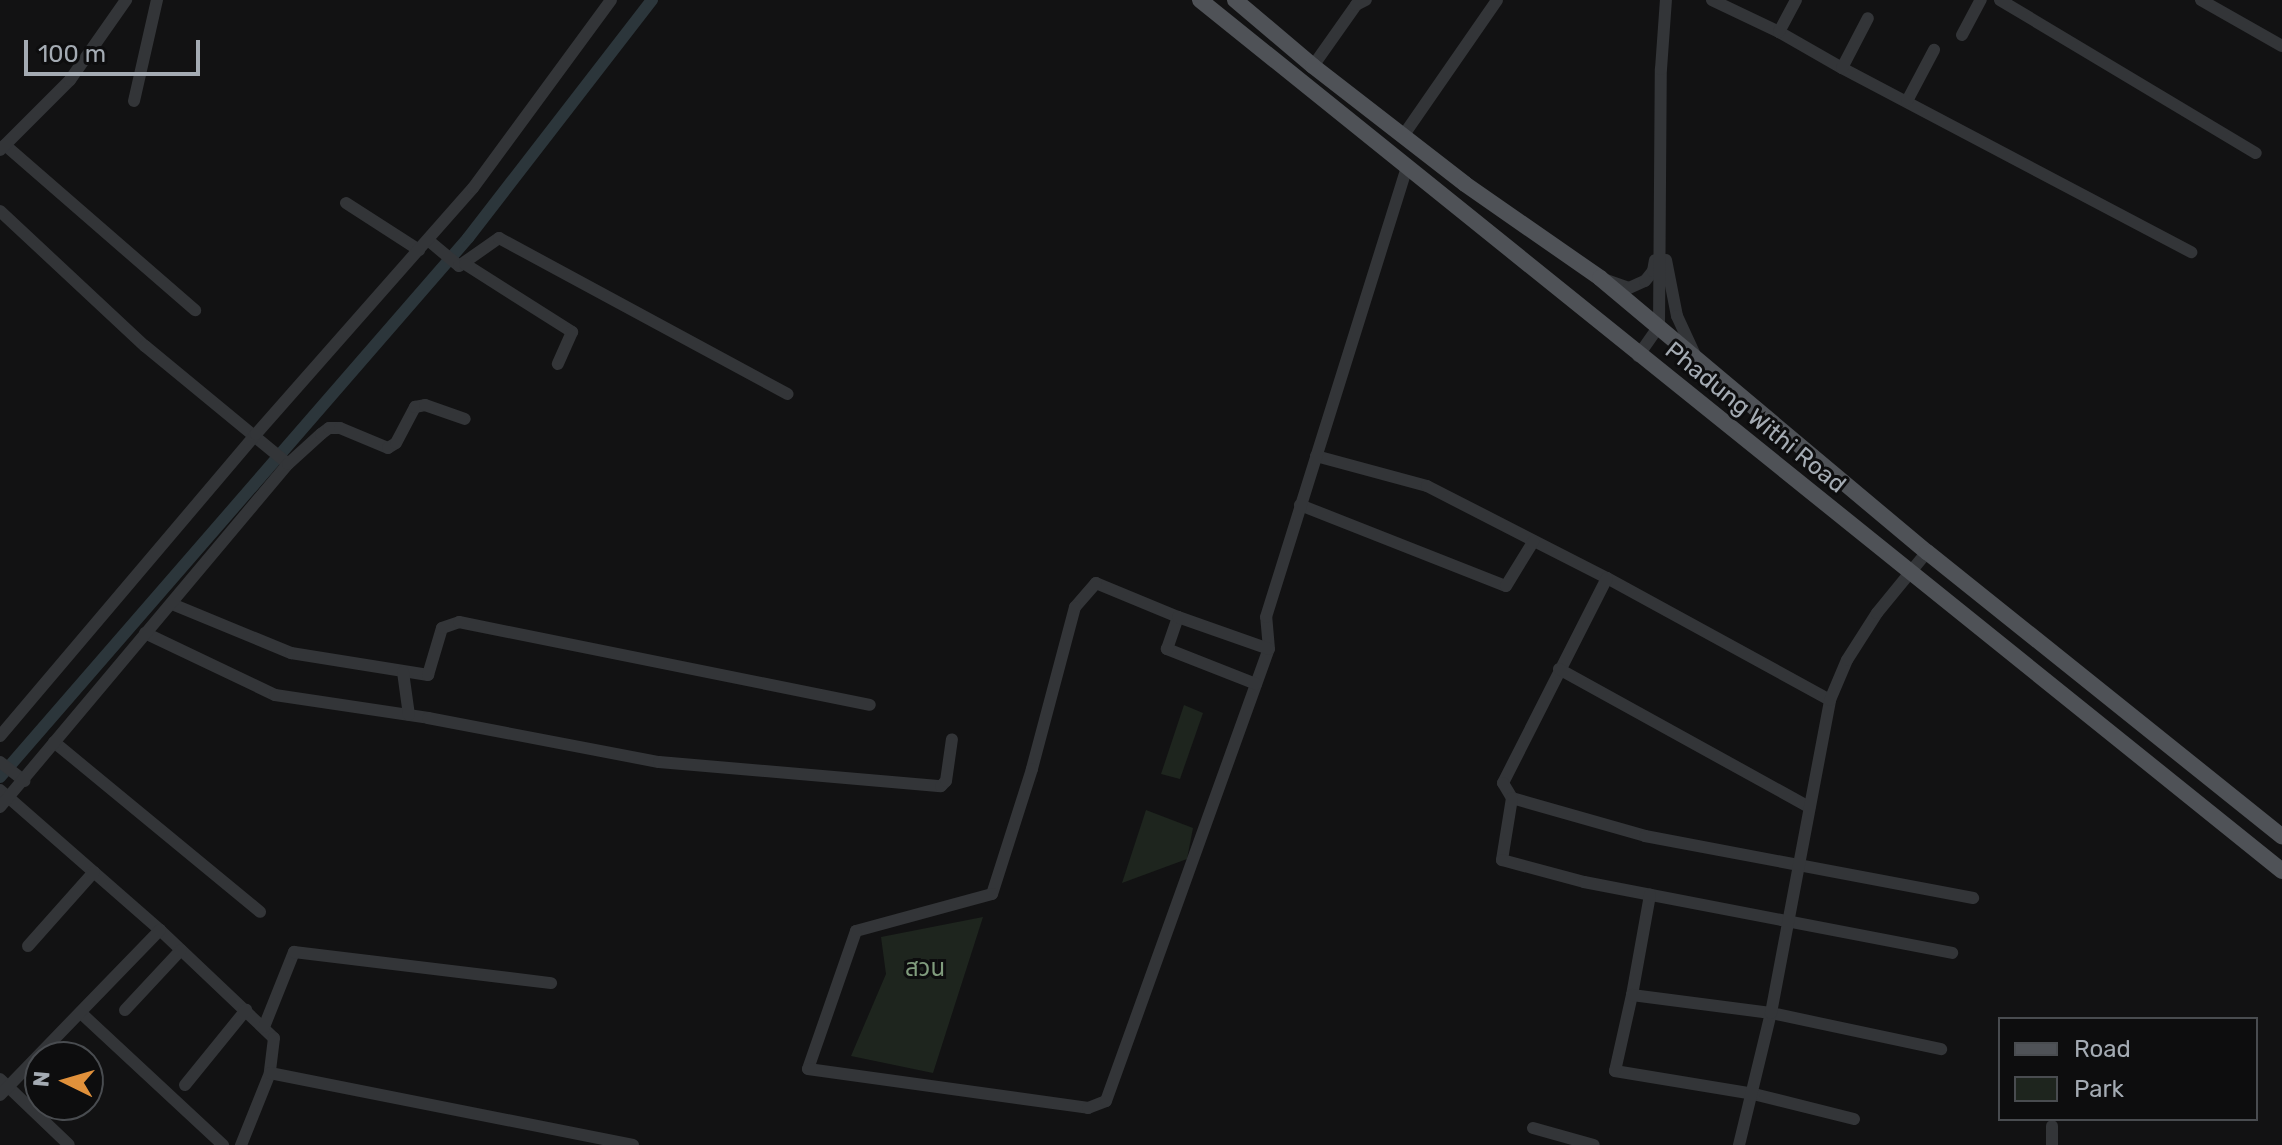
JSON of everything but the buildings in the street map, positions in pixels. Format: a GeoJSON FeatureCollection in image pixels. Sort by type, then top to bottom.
{"type":"FeatureCollection","features":[{"type":"Feature","properties":{"kind":"main road","name":"Phadung Withi Road"},"geometry":{"type":"LineString","coordinates":[[1200,0],[1638,356],[2282,871]]}},
{"type":"Feature","properties":{"kind":"main road","name":"Phadung Withi Road"},"geometry":{"type":"LineString","coordinates":[[1235,0],[1313,66],[1420,149],[1600,278],[1927,552],[2282,836]]}},
{"type":"Feature","properties":{"kind":"main road"},"geometry":{"type":"LineString","coordinates":[[1406,169],[1420,149]]}},
{"type":"Feature","properties":{"kind":"street"},"geometry":{"type":"LineString","coordinates":[[126,0],[70,80],[2,147],[195,310]]}},
{"type":"Feature","properties":{"kind":"street"},"geometry":{"type":"LineString","coordinates":[[134,101],[157,0]]}},
{"type":"Feature","properties":{"kind":"street"},"geometry":{"type":"LineString","coordinates":[[0,736],[427,245],[473,188],[611,0]]}},
{"type":"Feature","properties":{"kind":"street"},"geometry":{"type":"LineString","coordinates":[[1313,66],[1356,5],[1366,0]]}},
{"type":"Feature","properties":{"kind":"street"},"geometry":{"type":"LineString","coordinates":[[1403,136],[1497,0]]}},
{"type":"Feature","properties":{"kind":"street"},"geometry":{"type":"LineString","coordinates":[[1638,356],[1659,326],[1661,69],[1666,0]]}},
{"type":"Feature","properties":{"kind":"street"},"geometry":{"type":"LineString","coordinates":[[1712,0],[1779,32],[2191,252]]}},
{"type":"Feature","properties":{"kind":"street"},"geometry":{"type":"LineString","coordinates":[[1779,32],[1796,0]]}},
{"type":"Feature","properties":{"kind":"street"},"geometry":{"type":"LineString","coordinates":[[1962,35],[1981,0]]}},
{"type":"Feature","properties":{"kind":"street"},"geometry":{"type":"LineString","coordinates":[[2000,0],[2256,153]]}},
{"type":"Feature","properties":{"kind":"street"},"geometry":{"type":"LineString","coordinates":[[2201,0],[2282,46]]}},
{"type":"Feature","properties":{"kind":"street"},"geometry":{"type":"LineString","coordinates":[[1842,68],[1868,18]]}},
{"type":"Feature","properties":{"kind":"street"},"geometry":{"type":"LineString","coordinates":[[1907,101],[1934,50]]}},
{"type":"Feature","properties":{"kind":"street"},"geometry":{"type":"LineString","coordinates":[[1269,649],[1178,617],[1096,583],[1075,607],[1032,769],[992,894],[856,931],[808,1069],[1088,1108],[1106,1101],[1269,649],[1266,617],[1406,169]]}},
{"type":"Feature","properties":{"kind":"street"},"geometry":{"type":"LineString","coordinates":[[346,203],[427,245],[572,332],[558,364]]}},
{"type":"Feature","properties":{"kind":"street"},"geometry":{"type":"LineString","coordinates":[[0,211],[156,356],[286,462]]}},
{"type":"Feature","properties":{"kind":"street"},"geometry":{"type":"LineString","coordinates":[[1600,278],[1629,288],[1645,281],[1653,271],[1661,221]]}},
{"type":"Feature","properties":{"kind":"street"},"geometry":{"type":"LineString","coordinates":[[1661,221],[1677,316],[1695,355]]}},
{"type":"Feature","properties":{"kind":"street"},"geometry":{"type":"LineString","coordinates":[[462,265],[499,238],[787,394]]}},
{"type":"Feature","properties":{"kind":"street"},"geometry":{"type":"LineString","coordinates":[[241,1145],[270,1073],[274,1038],[160,930],[3,798],[24,781],[286,462],[329,428],[340,428],[388,448],[396,443],[415,407],[425,405],[465,419]]}},
{"type":"Feature","properties":{"kind":"street"},"geometry":{"type":"LineString","coordinates":[[1316,456],[1427,486],[1607,578],[1830,700]]}},
{"type":"Feature","properties":{"kind":"street"},"geometry":{"type":"LineString","coordinates":[[1300,505],[1506,586],[1533,542]]}},
{"type":"Feature","properties":{"kind":"street"},"geometry":{"type":"LineString","coordinates":[[1739,1145],[1754,1094],[1771,1013],[1830,700],[1847,660],[1877,613],[1927,552]]}},
{"type":"Feature","properties":{"kind":"street"},"geometry":{"type":"LineString","coordinates":[[1607,578],[1503,783],[1512,798],[1502,860],[1584,882],[1952,953]]}},
{"type":"Feature","properties":{"kind":"street"},"geometry":{"type":"LineString","coordinates":[[172,604],[291,653],[403,672],[428,675],[442,628],[459,622],[870,705]]}},
{"type":"Feature","properties":{"kind":"street"},"geometry":{"type":"LineString","coordinates":[[1178,617],[1167,649],[1256,684]]}},
{"type":"Feature","properties":{"kind":"street"},"geometry":{"type":"LineString","coordinates":[[145,633],[259,691],[409,715],[659,762],[941,786],[946,781],[952,739]]}},
{"type":"Feature","properties":{"kind":"street"},"geometry":{"type":"LineString","coordinates":[[1559,669],[1809,807]]}},
{"type":"Feature","properties":{"kind":"street"},"geometry":{"type":"LineString","coordinates":[[403,672],[409,715]]}},
{"type":"Feature","properties":{"kind":"street"},"geometry":{"type":"LineString","coordinates":[[54,742],[260,912]]}},
{"type":"Feature","properties":{"kind":"street"},"geometry":{"type":"LineString","coordinates":[[0,762],[24,781]]}},
{"type":"Feature","properties":{"kind":"street"},"geometry":{"type":"LineString","coordinates":[[1512,798],[1645,836],[1973,898]]}},
{"type":"Feature","properties":{"kind":"street"},"geometry":{"type":"LineString","coordinates":[[28,946],[94,872]]}},
{"type":"Feature","properties":{"kind":"street"},"geometry":{"type":"LineString","coordinates":[[1650,895],[1615,1071],[1754,1094],[1854,1119]]}},
{"type":"Feature","properties":{"kind":"street"},"geometry":{"type":"LineString","coordinates":[[69,1145],[3,1087],[81,1013],[160,930]]}},
{"type":"Feature","properties":{"kind":"street"},"geometry":{"type":"LineString","coordinates":[[125,1010],[181,950]]}},
{"type":"Feature","properties":{"kind":"street"},"geometry":{"type":"LineString","coordinates":[[264,1027],[294,952],[551,983]]}},
{"type":"Feature","properties":{"kind":"street"},"geometry":{"type":"LineString","coordinates":[[1632,995],[1771,1013],[1941,1049]]}},
{"type":"Feature","properties":{"kind":"street"},"geometry":{"type":"LineString","coordinates":[[185,1085],[246,1010]]}},
{"type":"Feature","properties":{"kind":"street"},"geometry":{"type":"LineString","coordinates":[[81,1013],[223,1145]]}},
{"type":"Feature","properties":{"kind":"street"},"geometry":{"type":"LineString","coordinates":[[270,1073],[633,1145]]}},
{"type":"Feature","properties":{"kind":"street"},"geometry":{"type":"LineString","coordinates":[[2052,1126],[2052,1145]]}},
{"type":"Feature","properties":{"kind":"street"},"geometry":{"type":"LineString","coordinates":[[1533,1128],[1594,1145]]}},
{"type":"Feature","properties":{"kind":"green space"},"geometry":{"type":"Polygon","coordinates":[[[1184,705],[1203,713],[1180,779],[1161,774],[1184,705]]]}},
{"type":"Feature","properties":{"kind":"green space"},"geometry":{"type":"Polygon","coordinates":[[[1146,810],[1193,828],[1187,859],[1122,883],[1146,810]]]}},
{"type":"Feature","properties":{"kind":"green space","name":"สวน"},"geometry":{"type":"Polygon","coordinates":[[[983,917],[933,1073],[851,1056],[886,974],[881,937],[983,917]]]}},
{"type":"Feature","properties":{"kind":"waterway"},"geometry":{"type":"LineString","coordinates":[[0,777],[468,238],[652,0]]}}]}
